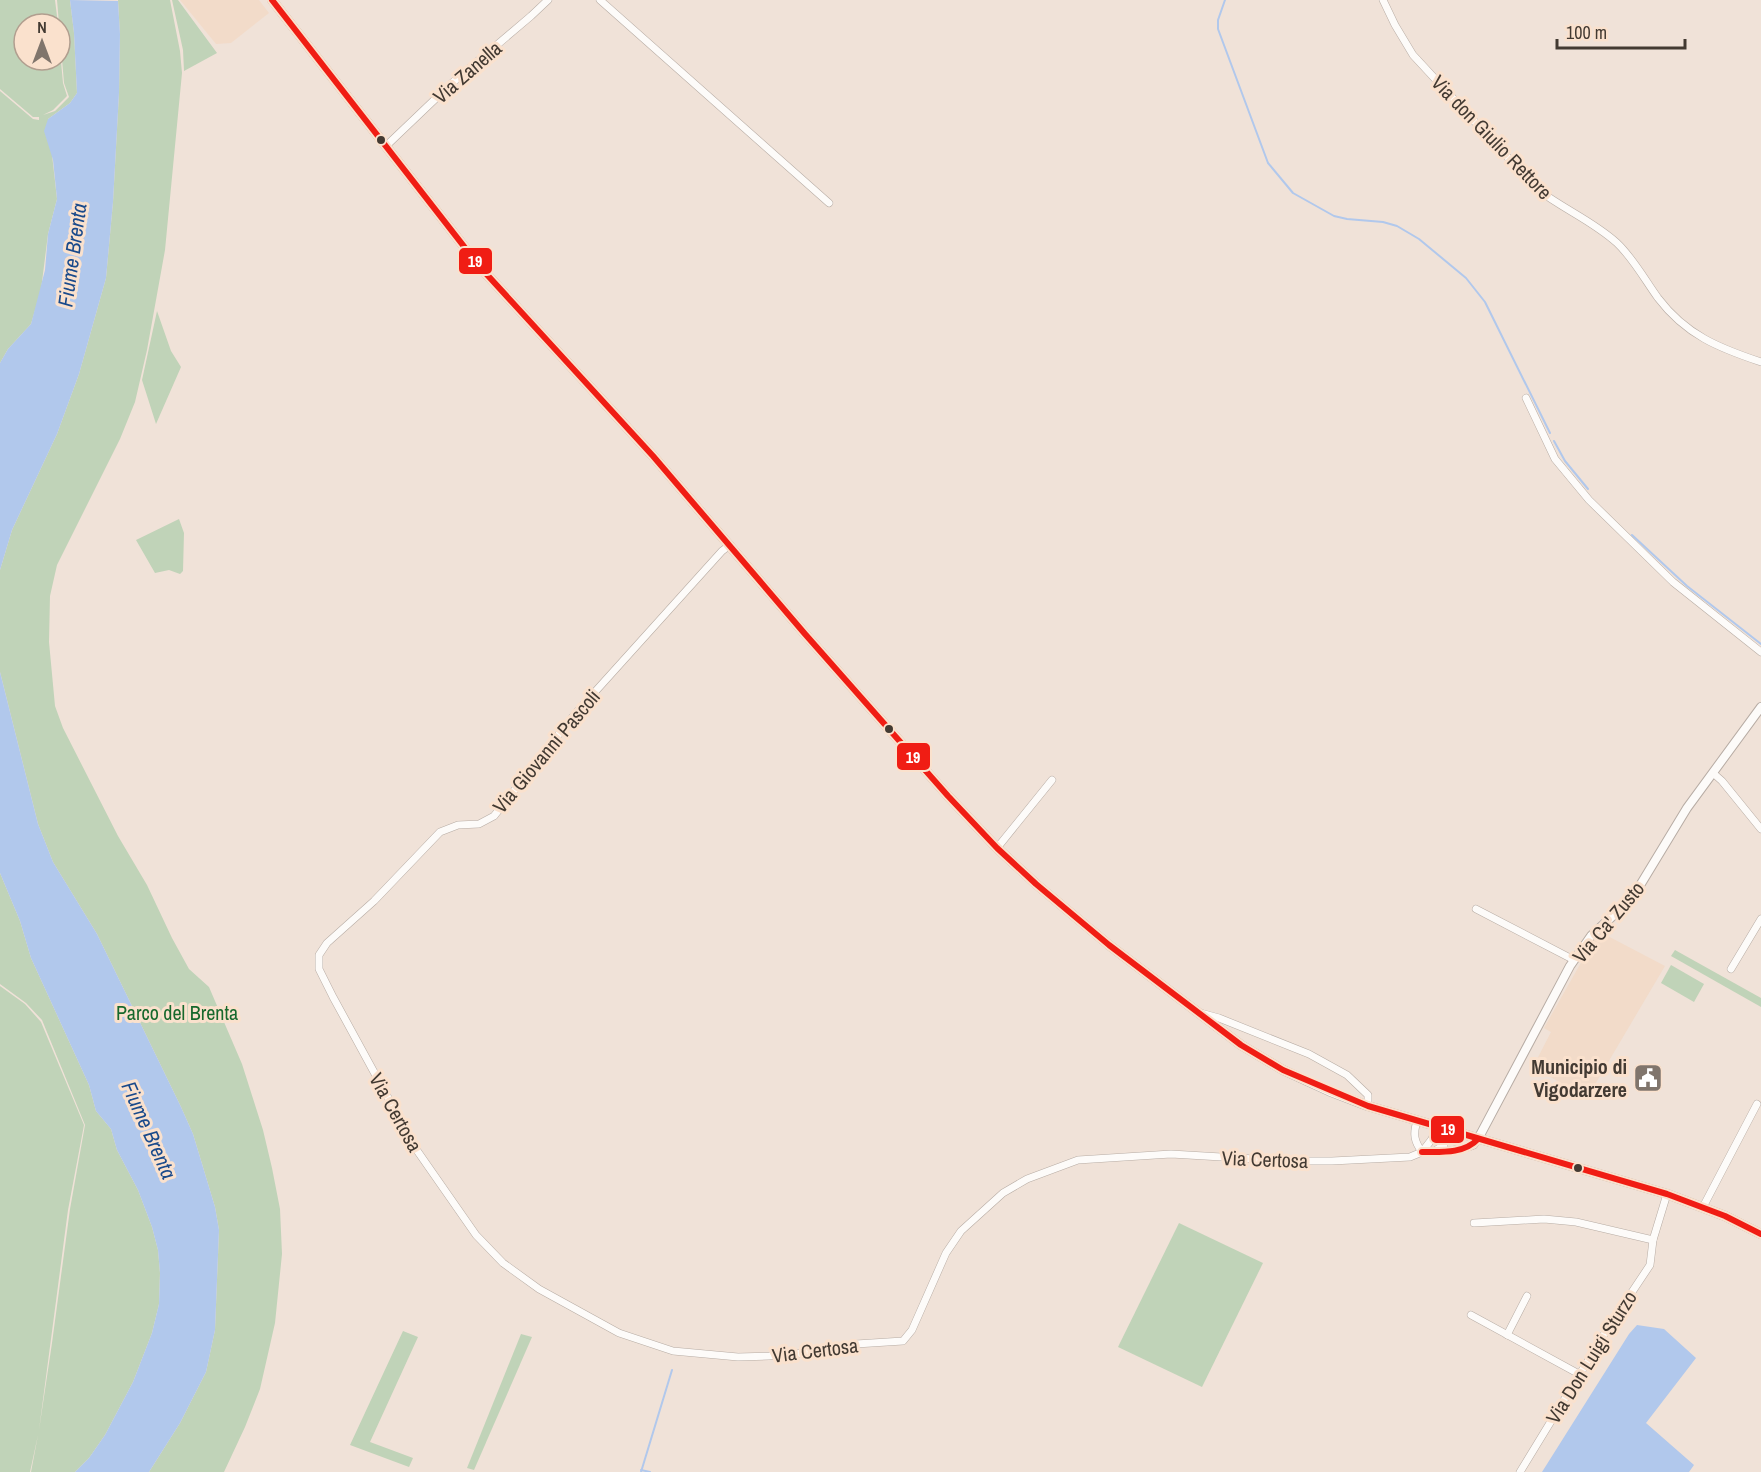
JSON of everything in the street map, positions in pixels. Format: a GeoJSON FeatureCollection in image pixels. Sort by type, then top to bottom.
{"type":"FeatureCollection","features":[{"type":"Feature","properties":{"kind":"main road"},"geometry":{"type":"LineString","coordinates":[[272,0],[480,267],[653,456],[881,721],[997,848],[1064,909],[1241,1045],[1283,1070],[1368,1106],[1504,1148],[1667,1194],[1703,1207],[1761,1234]]}},
{"type":"Feature","properties":{"kind":"street","name":"Via Zanella"},"geometry":{"type":"LineString","coordinates":[[386,146],[452,83],[548,0]]}},
{"type":"Feature","properties":{"kind":"street"},"geometry":{"type":"LineString","coordinates":[[600,0],[829,203]]}},
{"type":"Feature","properties":{"kind":"street","name":"Via don Giulio Rettore"},"geometry":{"type":"LineString","coordinates":[[1383,0],[1413,54],[1537,189],[1601,228],[1620,245],[1668,310],[1694,333],[1707,341],[1761,362]]}},
{"type":"Feature","properties":{"kind":"street"},"geometry":{"type":"LineString","coordinates":[[1526,398],[1555,459],[1589,500],[1673,582],[1761,652]]}},
{"type":"Feature","properties":{"kind":"street","name":"Via Giovanni Pascoli"},"geometry":{"type":"LineString","coordinates":[[319,955],[327,943],[374,901],[440,832],[458,825],[479,824],[494,816],[575,714],[722,551],[730,545]]}},
{"type":"Feature","properties":{"kind":"street","name":"Via Ca' Zusto"},"geometry":{"type":"LineString","coordinates":[[1478,1139],[1574,960],[1591,936],[1636,892],[1688,808],[1761,707]]}},
{"type":"Feature","properties":{"kind":"street"},"geometry":{"type":"LineString","coordinates":[[1713,773],[1722,780],[1761,829]]}},
{"type":"Feature","properties":{"kind":"street"},"geometry":{"type":"LineString","coordinates":[[997,848],[1052,780]]}},
{"type":"Feature","properties":{"kind":"street"},"geometry":{"type":"LineString","coordinates":[[1476,909],[1574,960]]}},
{"type":"Feature","properties":{"kind":"street"},"geometry":{"type":"LineString","coordinates":[[1731,969],[1761,919]]}},
{"type":"Feature","properties":{"kind":"street","name":"Via Certosa"},"geometry":{"type":"LineString","coordinates":[[319,955],[319,969],[333,998],[416,1149],[476,1235],[503,1263],[539,1289],[619,1333],[673,1352],[738,1357],[769,1356],[856,1344],[903,1341],[912,1330],[946,1252],[961,1231],[1003,1193],[1027,1179],[1078,1160],[1171,1154],[1332,1161],[1410,1157],[1422,1152],[1469,1147],[1474,1145],[1478,1139]]}},
{"type":"Feature","properties":{"kind":"street"},"geometry":{"type":"LineString","coordinates":[[1195,1011],[1204,1012],[1309,1054],[1339,1070],[1368,1095],[1368,1106]]}},
{"type":"Feature","properties":{"kind":"street"},"geometry":{"type":"LineString","coordinates":[[1703,1207],[1757,1104]]}},
{"type":"Feature","properties":{"kind":"street"},"geometry":{"type":"LineString","coordinates":[[1417,1121],[1414,1132],[1415,1142],[1422,1152],[1432,1139],[1436,1127]]}},
{"type":"Feature","properties":{"kind":"street"},"geometry":{"type":"LineString","coordinates":[[1433,1152],[1444,1145],[1447,1130]]}},
{"type":"Feature","properties":{"kind":"street","name":"Via Don Luigi Sturzo"},"geometry":{"type":"LineString","coordinates":[[1520,1472],[1579,1374],[1650,1265],[1653,1240],[1667,1194]]}},
{"type":"Feature","properties":{"kind":"street"},"geometry":{"type":"LineString","coordinates":[[1474,1222],[1544,1219],[1576,1221],[1653,1240]]}},
{"type":"Feature","properties":{"kind":"street"},"geometry":{"type":"LineString","coordinates":[[1507,1335],[1527,1296]]}},
{"type":"Feature","properties":{"kind":"street"},"geometry":{"type":"LineString","coordinates":[[1471,1316],[1579,1374]]}},
{"type":"Feature","properties":{"kind":"shaded area"},"geometry":{"type":"Polygon","coordinates":[[[180,0],[259,0],[269,13],[231,43],[216,44],[180,0]]]}},
{"type":"Feature","properties":{"kind":"shaded area"},"geometry":{"type":"Polygon","coordinates":[[[1602,933],[1665,966],[1587,1098],[1533,1067],[1551,1032],[1544,1028],[1595,938],[1602,933]]]}},
{"type":"Feature","properties":{"kind":"green space"},"geometry":{"type":"Polygon","coordinates":[[[0,0],[55,0],[56,12],[12,12],[12,72],[62,72],[67,96],[53,110],[43,115],[55,111],[69,97],[63,72],[72,72],[72,16],[77,93],[70,103],[48,119],[57,199],[48,234],[41,290],[31,324],[8,349],[0,363],[0,91],[33,119],[39,120],[39,117],[33,117],[0,89],[0,0]]]}},
{"type":"Feature","properties":{"kind":"green space"},"geometry":{"type":"Polygon","coordinates":[[[57,0],[70,0],[71,12],[58,12],[57,0]]]}},
{"type":"Feature","properties":{"kind":"green space","name":"Parco del Brenta"},"geometry":{"type":"Polygon","coordinates":[[[118,0],[170,0],[180,51],[182,73],[165,250],[135,402],[120,439],[57,565],[50,596],[49,642],[55,706],[63,728],[189,969],[209,987],[242,1064],[263,1130],[272,1168],[280,1209],[282,1254],[275,1323],[260,1389],[224,1472],[149,1472],[180,1423],[206,1372],[215,1330],[219,1230],[215,1207],[193,1134],[181,1107],[97,934],[53,862],[38,824],[0,672],[0,570],[12,530],[57,434],[79,374],[106,278],[119,93],[118,0]]]}},
{"type":"Feature","properties":{"kind":"green space"},"geometry":{"type":"Polygon","coordinates":[[[172,0],[178,0],[217,53],[184,71],[183,50],[172,0]]]}},
{"type":"Feature","properties":{"kind":"green space"},"geometry":{"type":"Polygon","coordinates":[[[157,311],[171,351],[181,367],[156,424],[142,380],[157,311]]]}},
{"type":"Feature","properties":{"kind":"green space"},"geometry":{"type":"Polygon","coordinates":[[[179,519],[184,533],[183,571],[180,574],[169,570],[155,573],[136,540],[179,519]]]}},
{"type":"Feature","properties":{"kind":"green space"},"geometry":{"type":"Polygon","coordinates":[[[0,873],[20,921],[31,958],[89,1085],[96,1111],[111,1129],[117,1150],[138,1190],[158,1250],[159,1304],[152,1333],[133,1382],[105,1435],[89,1458],[75,1472],[31,1472],[38,1435],[30,1472],[0,1472],[0,986],[25,1004],[41,1022],[84,1125],[68,1210],[39,1430],[70,1209],[85,1125],[42,1020],[26,1003],[0,984],[0,873]]]}},
{"type":"Feature","properties":{"kind":"green space"},"geometry":{"type":"Polygon","coordinates":[[[1675,950],[1761,998],[1761,1007],[1671,956],[1675,950]]]}},
{"type":"Feature","properties":{"kind":"green space"},"geometry":{"type":"Polygon","coordinates":[[[1671,965],[1704,984],[1694,1002],[1661,983],[1671,965]]]}},
{"type":"Feature","properties":{"kind":"green space"},"geometry":{"type":"Polygon","coordinates":[[[1179,1223],[1263,1263],[1202,1387],[1118,1347],[1179,1223]]]}},
{"type":"Feature","properties":{"kind":"green space"},"geometry":{"type":"Polygon","coordinates":[[[403,1331],[418,1337],[370,1442],[413,1458],[409,1467],[350,1445],[403,1331]]]}},
{"type":"Feature","properties":{"kind":"green space"},"geometry":{"type":"Polygon","coordinates":[[[521,1334],[532,1337],[474,1470],[467,1468],[521,1334]]]}},
{"type":"Feature","properties":{"kind":"water","name":"Fiume Brenta"},"geometry":{"type":"Polygon","coordinates":[[[70,0],[118,1],[119,93],[106,278],[79,374],[57,434],[12,530],[0,570],[0,363],[8,349],[31,324],[45,270],[48,234],[57,199],[53,160],[44,131],[48,119],[70,103],[77,93],[70,0]]]}},
{"type":"Feature","properties":{"kind":"water","name":"Fiume Brenta"},"geometry":{"type":"Polygon","coordinates":[[[0,672],[38,824],[53,862],[97,934],[181,1107],[193,1134],[215,1207],[219,1230],[215,1330],[206,1372],[180,1423],[149,1472],[75,1472],[89,1458],[105,1435],[133,1382],[152,1333],[159,1304],[158,1250],[138,1190],[117,1150],[111,1129],[96,1111],[89,1085],[31,958],[20,921],[0,873],[0,672]]]}},
{"type":"Feature","properties":{"kind":"water"},"geometry":{"type":"Polygon","coordinates":[[[1637,1325],[1664,1329],[1696,1358],[1646,1423],[1694,1465],[1689,1472],[1542,1472],[1629,1334],[1637,1325]]]}},
{"type":"Feature","properties":{"kind":"waterway"},"geometry":{"type":"LineString","coordinates":[[1225,0],[1218,20],[1218,29],[1268,163],[1293,193],[1334,216],[1397,226],[1419,239],[1466,278],[1485,302],[1550,433]]}},
{"type":"Feature","properties":{"kind":"waterway"},"geometry":{"type":"LineString","coordinates":[[1554,441],[1565,461],[1588,489]]}},
{"type":"Feature","properties":{"kind":"waterway"},"geometry":{"type":"LineString","coordinates":[[1632,535],[1687,586],[1761,644]]}},
{"type":"Feature","properties":{"kind":"waterway"},"geometry":{"type":"LineString","coordinates":[[641,1472],[672,1370]]}},
{"type":"Feature","properties":{"kind":"waterway"},"geometry":{"type":"LineString","coordinates":[[641,1470],[650,1472]]}},
{"type":"Feature","properties":{"kind":"transit line","name":"19"},"geometry":{"type":"LineString","coordinates":[[272,0],[480,267],[653,456],[805,634],[948,796],[997,848],[1109,945],[1241,1045],[1283,1070],[1368,1106],[1667,1194],[1725,1216],[1761,1234]]}},
{"type":"Feature","properties":{"kind":"transit line","name":"19"},"geometry":{"type":"LineString","coordinates":[[1422,1152],[1459,1150],[1478,1139]]}},
{"type":"Feature","properties":{"kind":"place","name":"Municipio di Vigodarzere"},"geometry":{"type":"Point","coordinates":[1648,1078]}}]}
